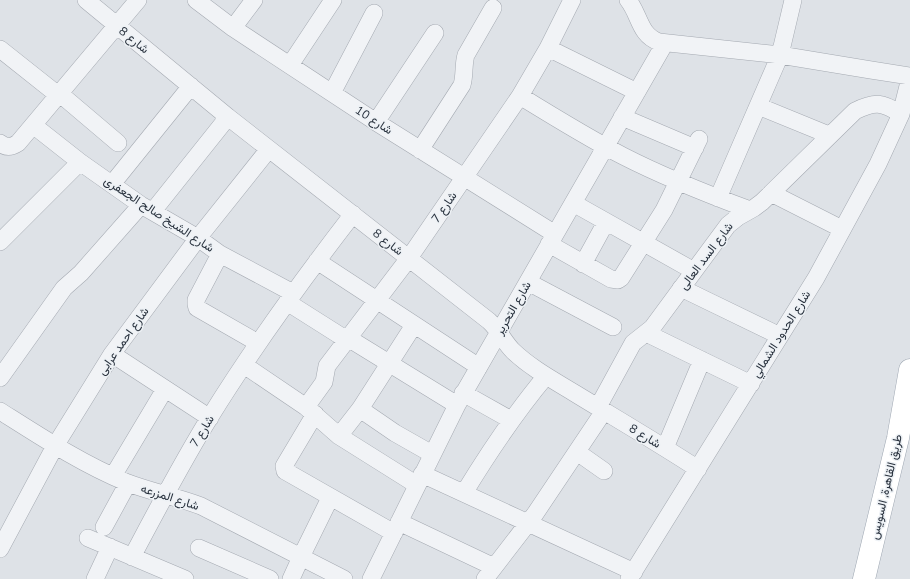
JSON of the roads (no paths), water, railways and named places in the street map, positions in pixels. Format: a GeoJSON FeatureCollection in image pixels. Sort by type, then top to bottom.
{"type":"FeatureCollection","features":[{"type":"Feature","properties":{"kind":"main road","name":"طريق القاهرة, السويس"},"geometry":{"type":"LineString","coordinates":[[864,579],[898,438],[910,370]]}},
{"type":"Feature","properties":{"kind":"street","name":"شارع 8"},"geometry":{"type":"LineString","coordinates":[[86,0],[228,117],[489,321],[514,352],[546,376],[698,469]]}},
{"type":"Feature","properties":{"kind":"street"},"geometry":{"type":"LineString","coordinates":[[0,143],[8,147],[18,143],[138,0]]}},
{"type":"Feature","properties":{"kind":"street","name":"شارع 10"},"geometry":{"type":"LineString","coordinates":[[196,0],[233,28],[376,122],[465,178],[552,239],[583,264],[611,279],[618,280],[621,278],[644,243]]}},
{"type":"Feature","properties":{"kind":"street"},"geometry":{"type":"LineString","coordinates":[[233,28],[254,0]]}},
{"type":"Feature","properties":{"kind":"street"},"geometry":{"type":"LineString","coordinates":[[290,65],[333,0]]}},
{"type":"Feature","properties":{"kind":"street","name":"شارع 7"},"geometry":{"type":"LineString","coordinates":[[330,498],[286,472],[284,468],[324,382],[327,366],[409,258],[520,96],[548,48],[572,0]]}},
{"type":"Feature","properties":{"kind":"street"},"geometry":{"type":"LineString","coordinates":[[628,0],[648,37],[653,40],[665,43],[780,55],[910,77]]}},
{"type":"Feature","properties":{"kind":"street"},"geometry":{"type":"LineString","coordinates":[[718,198],[780,55],[793,0]]}},
{"type":"Feature","properties":{"kind":"street"},"geometry":{"type":"LineString","coordinates":[[420,150],[462,85],[466,55],[493,8]]}},
{"type":"Feature","properties":{"kind":"street"},"geometry":{"type":"LineString","coordinates":[[332,93],[374,12]]}},
{"type":"Feature","properties":{"kind":"street"},"geometry":{"type":"LineString","coordinates":[[376,122],[435,33]]}},
{"type":"Feature","properties":{"kind":"street","name":"شارع التحرير"},"geometry":{"type":"LineString","coordinates":[[371,579],[460,399],[665,43]]}},
{"type":"Feature","properties":{"kind":"street"},"geometry":{"type":"LineString","coordinates":[[0,48],[118,143]]}},
{"type":"Feature","properties":{"kind":"street"},"geometry":{"type":"LineString","coordinates":[[548,48],[637,92]]}},
{"type":"Feature","properties":{"kind":"street","name":"شارع الحدود الشمالي"},"geometry":{"type":"LineString","coordinates":[[632,576],[816,278],[878,164],[901,114],[910,77]]}},
{"type":"Feature","properties":{"kind":"street"},"geometry":{"type":"LineString","coordinates":[[112,184],[191,86]]}},
{"type":"Feature","properties":{"kind":"street"},"geometry":{"type":"LineString","coordinates":[[520,96],[605,146],[679,182],[750,210]]}},
{"type":"Feature","properties":{"kind":"street","name":"شارع السد العالى"},"geometry":{"type":"LineString","coordinates":[[490,573],[528,523],[577,452],[601,409],[633,343],[652,328],[728,225],[758,205],[854,111],[867,104],[878,104],[889,107],[901,114]]}},
{"type":"Feature","properties":{"kind":"street"},"geometry":{"type":"LineString","coordinates":[[758,106],[829,135]]}},
{"type":"Feature","properties":{"kind":"street"},"geometry":{"type":"LineString","coordinates":[[0,378],[64,288],[147,208],[228,117]]}},
{"type":"Feature","properties":{"kind":"street"},"geometry":{"type":"LineString","coordinates":[[622,117],[697,143],[679,182],[644,243]]}},
{"type":"Feature","properties":{"kind":"street","name":"شارع الشيخ صالح الجعفرى"},"geometry":{"type":"LineString","coordinates":[[32,125],[80,162],[147,208],[198,238],[220,254],[290,298],[348,339],[390,363],[460,399],[511,420]]}},
{"type":"Feature","properties":{"kind":"street","name":"شارع احمد عرابى"},"geometry":{"type":"LineString","coordinates":[[0,548],[55,446],[112,354],[198,238],[269,149]]}},
{"type":"Feature","properties":{"kind":"street"},"geometry":{"type":"LineString","coordinates":[[2,236],[80,162]]}},
{"type":"Feature","properties":{"kind":"street"},"geometry":{"type":"LineString","coordinates":[[771,193],[842,229]]}},
{"type":"Feature","properties":{"kind":"street"},"geometry":{"type":"LineString","coordinates":[[573,203],[694,271]]}},
{"type":"Feature","properties":{"kind":"street","name":"شارع 7"},"geometry":{"type":"LineString","coordinates":[[132,557],[165,495],[210,418],[258,343],[353,214]]}},
{"type":"Feature","properties":{"kind":"street"},"geometry":{"type":"LineString","coordinates":[[583,264],[606,222]]}},
{"type":"Feature","properties":{"kind":"street"},"geometry":{"type":"LineString","coordinates":[[220,254],[196,300],[197,308],[258,343]]}},
{"type":"Feature","properties":{"kind":"street"},"geometry":{"type":"LineString","coordinates":[[317,261],[479,367]]}},
{"type":"Feature","properties":{"kind":"street"},"geometry":{"type":"LineString","coordinates":[[528,282],[613,327]]}},
{"type":"Feature","properties":{"kind":"street"},"geometry":{"type":"LineString","coordinates":[[681,288],[780,336]]}},
{"type":"Feature","properties":{"kind":"street"},"geometry":{"type":"LineString","coordinates":[[339,436],[360,409],[414,325]]}},
{"type":"Feature","properties":{"kind":"street"},"geometry":{"type":"LineString","coordinates":[[646,333],[750,384]]}},
{"type":"Feature","properties":{"kind":"street"},"geometry":{"type":"LineString","coordinates":[[112,354],[210,418]]}},
{"type":"Feature","properties":{"kind":"street"},"geometry":{"type":"LineString","coordinates":[[665,448],[702,360]]}},
{"type":"Feature","properties":{"kind":"street"},"geometry":{"type":"LineString","coordinates":[[244,365],[310,411],[339,436],[419,480],[464,493],[528,523],[632,576]]}},
{"type":"Feature","properties":{"kind":"street"},"geometry":{"type":"LineString","coordinates":[[464,493],[486,456],[511,420],[546,376]]}},
{"type":"Feature","properties":{"kind":"street"},"geometry":{"type":"LineString","coordinates":[[113,476],[165,389]]}},
{"type":"Feature","properties":{"kind":"street"},"geometry":{"type":"LineString","coordinates":[[360,409],[395,433],[432,454]]}},
{"type":"Feature","properties":{"kind":"street","name":"شارع المزرعه"},"geometry":{"type":"LineString","coordinates":[[0,410],[55,446],[113,476],[128,483],[201,506],[344,579]]}},
{"type":"Feature","properties":{"kind":"street"},"geometry":{"type":"LineString","coordinates":[[577,452],[604,471]]}},
{"type":"Feature","properties":{"kind":"street"},"geometry":{"type":"LineString","coordinates":[[104,527],[128,483]]}},
{"type":"Feature","properties":{"kind":"street"},"geometry":{"type":"LineString","coordinates":[[291,579],[330,498],[396,527],[490,573]]}},
{"type":"Feature","properties":{"kind":"street"},"geometry":{"type":"LineString","coordinates":[[88,538],[185,579]]}},
{"type":"Feature","properties":{"kind":"street"},"geometry":{"type":"LineString","coordinates":[[95,579],[110,547]]}},
{"type":"Feature","properties":{"kind":"street"},"geometry":{"type":"LineString","coordinates":[[199,548],[265,578]]}}]}
